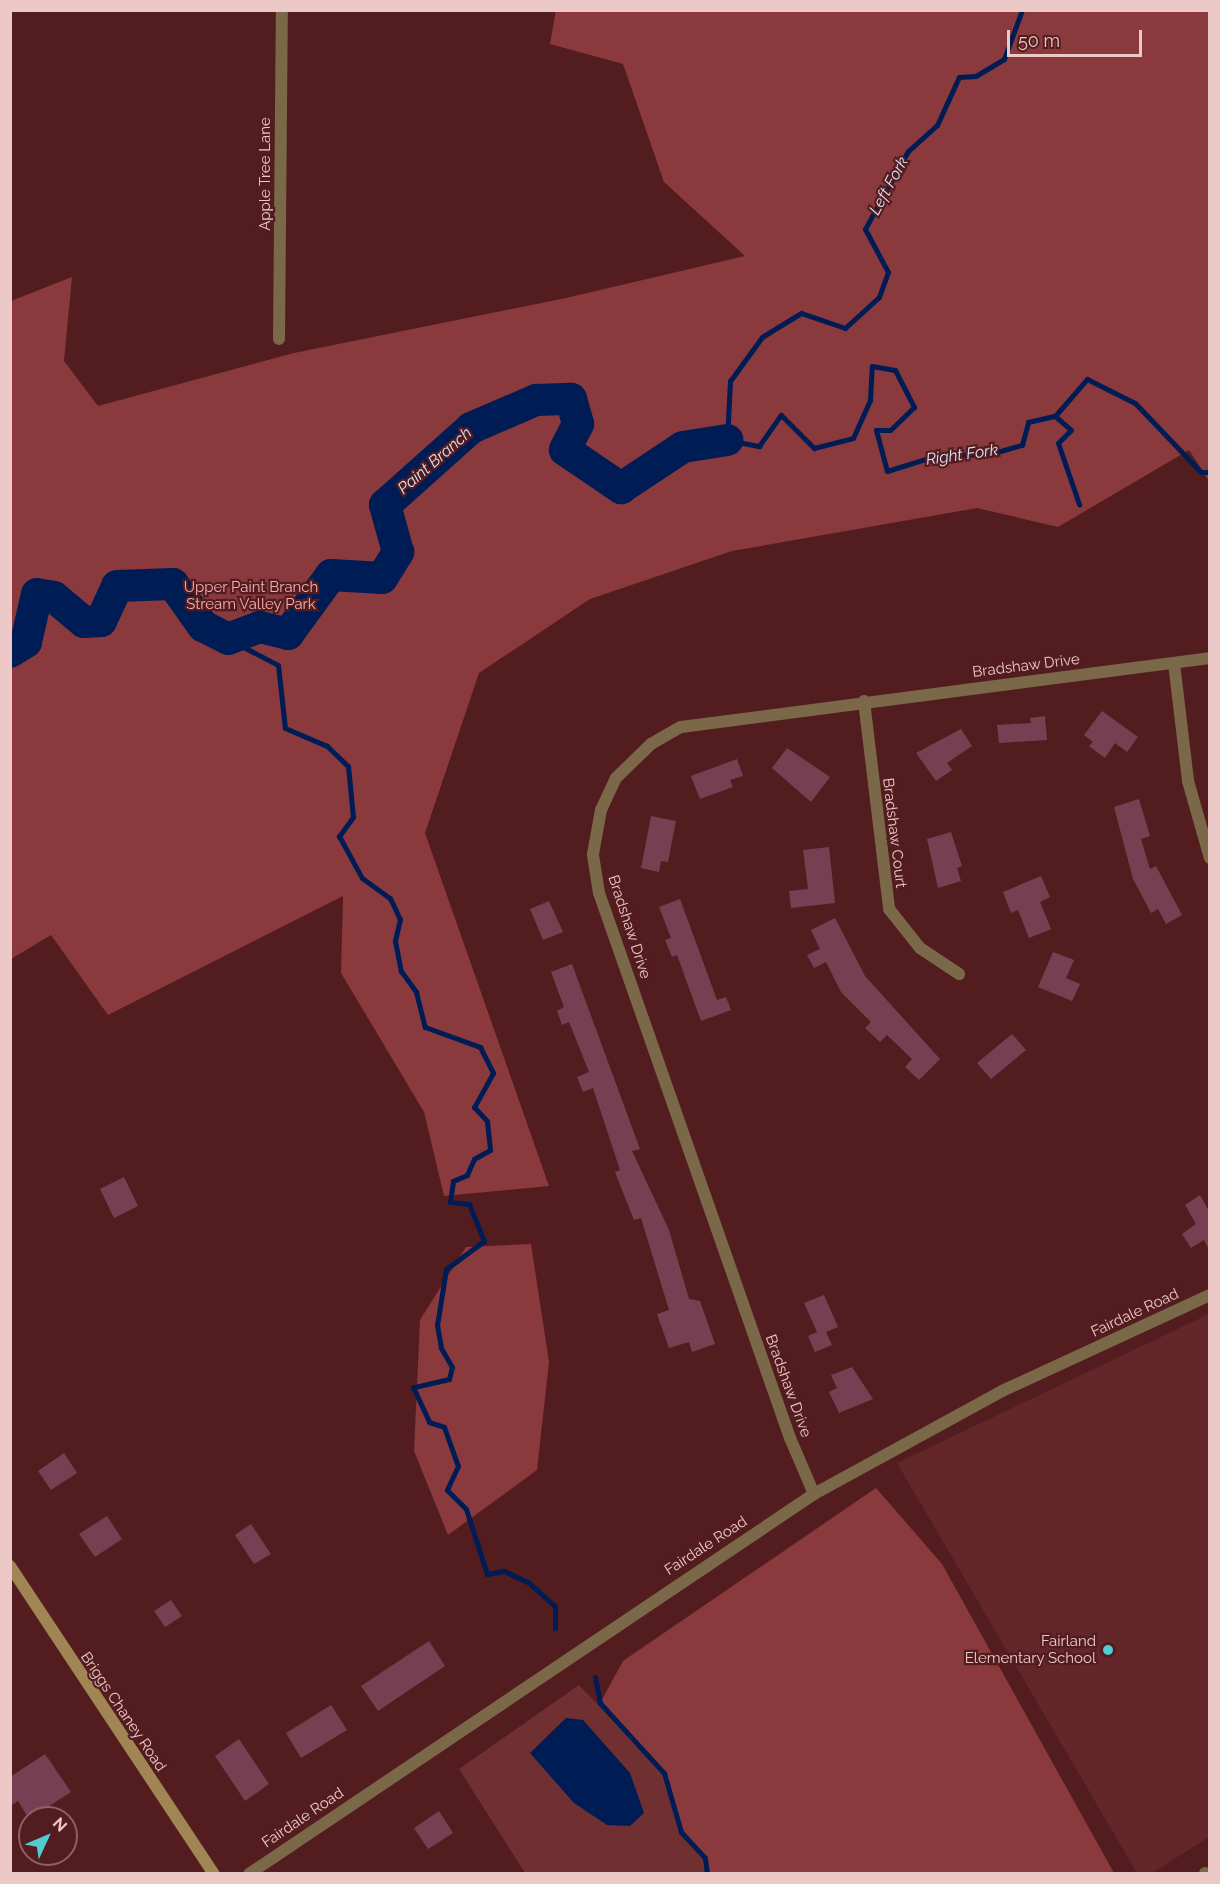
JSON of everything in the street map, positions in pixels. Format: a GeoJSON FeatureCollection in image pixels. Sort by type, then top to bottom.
{"type":"FeatureCollection","features":[{"type":"Feature","properties":{"kind":"main road","name":"Briggs Chaney Road"},"geometry":{"type":"LineString","coordinates":[[10,1566],[214,1874]]}},
{"type":"Feature","properties":{"kind":"street","name":"Apple Tree Lane"},"geometry":{"type":"LineString","coordinates":[[279,339],[282,10]]}},
{"type":"Feature","properties":{"kind":"street","name":"Bradshaw Drive"},"geometry":{"type":"LineString","coordinates":[[814,1494],[790,1438],[599,893],[593,854],[601,810],[616,778],[651,744],[692,725],[1209,658]]}},
{"type":"Feature","properties":{"kind":"street"},"geometry":{"type":"LineString","coordinates":[[1174,663],[1188,780],[1209,858]]}},
{"type":"Feature","properties":{"kind":"street","name":"Bradshaw Court"},"geometry":{"type":"LineString","coordinates":[[864,701],[889,909],[920,948],[959,974]]}},
{"type":"Feature","properties":{"kind":"street","name":"Fairdale Road"},"geometry":{"type":"LineString","coordinates":[[249,1874],[814,1494],[1002,1391],[1209,1295]]}},
{"type":"Feature","properties":{"kind":"shaded area","name":"Fairland Elementary School"},"geometry":{"type":"Polygon","coordinates":[[[1209,1314],[1209,1837],[1152,1873],[1137,1873],[897,1463],[1209,1314]]]}},
{"type":"Feature","properties":{"kind":"shaded area"},"geometry":{"type":"Polygon","coordinates":[[[579,1685],[664,1773],[681,1832],[705,1858],[707,1873],[525,1873],[459,1769],[579,1685]]]}},
{"type":"Feature","properties":{"kind":"green space","name":"Upper Paint Branch Stream Valley Park"},"geometry":{"type":"Polygon","coordinates":[[[556,10],[1209,11],[1209,481],[1189,450],[1058,527],[977,508],[732,551],[590,599],[479,673],[425,833],[549,1186],[444,1196],[424,1112],[341,973],[343,896],[108,1015],[51,935],[11,959],[11,301],[72,277],[64,361],[98,406],[294,353],[566,298],[745,256],[664,182],[623,64],[550,44],[556,10]]]}},
{"type":"Feature","properties":{"kind":"green space"},"geometry":{"type":"Polygon","coordinates":[[[531,1244],[549,1362],[537,1470],[448,1535],[414,1451],[420,1320],[466,1247],[531,1244]]]}},
{"type":"Feature","properties":{"kind":"green space"},"geometry":{"type":"Polygon","coordinates":[[[876,1488],[942,1564],[1114,1873],[707,1873],[705,1857],[681,1832],[664,1773],[600,1703],[623,1661],[876,1488]]]}},
{"type":"Feature","properties":{"kind":"water"},"geometry":{"type":"Polygon","coordinates":[[[566,1718],[583,1720],[630,1773],[644,1813],[630,1826],[607,1825],[574,1803],[530,1753],[566,1718]]]}},
{"type":"Feature","properties":{"kind":"building"},"geometry":{"type":"Polygon","coordinates":[[[1102,711],[1138,737],[1127,752],[1115,743],[1105,758],[1089,746],[1093,742],[1084,735],[1102,711]]]}},
{"type":"Feature","properties":{"kind":"building"},"geometry":{"type":"Polygon","coordinates":[[[1045,716],[1047,740],[999,743],[997,725],[1031,723],[1030,718],[1045,716]]]}},
{"type":"Feature","properties":{"kind":"building"},"geometry":{"type":"Polygon","coordinates":[[[961,729],[972,746],[947,763],[952,770],[936,781],[916,753],[961,729]]]}},
{"type":"Feature","properties":{"kind":"building"},"geometry":{"type":"Polygon","coordinates":[[[787,748],[830,777],[811,802],[772,768],[787,748]]]}},
{"type":"Feature","properties":{"kind":"building"},"geometry":{"type":"Polygon","coordinates":[[[737,759],[743,776],[730,780],[733,787],[700,799],[691,776],[737,759]]]}},
{"type":"Feature","properties":{"kind":"building"},"geometry":{"type":"Polygon","coordinates":[[[1139,799],[1150,836],[1141,839],[1150,869],[1156,866],[1182,915],[1166,924],[1158,909],[1151,913],[1133,879],[1114,807],[1139,799]]]}},
{"type":"Feature","properties":{"kind":"building"},"geometry":{"type":"Polygon","coordinates":[[[651,816],[676,821],[668,862],[661,861],[659,872],[641,868],[651,816]]]}},
{"type":"Feature","properties":{"kind":"building"},"geometry":{"type":"Polygon","coordinates":[[[951,832],[962,866],[957,868],[961,881],[938,888],[927,839],[951,832]]]}},
{"type":"Feature","properties":{"kind":"building"},"geometry":{"type":"Polygon","coordinates":[[[829,847],[835,903],[791,908],[789,891],[808,889],[803,850],[829,847]]]}},
{"type":"Feature","properties":{"kind":"building"},"geometry":{"type":"Polygon","coordinates":[[[1041,876],[1050,897],[1040,902],[1051,929],[1029,938],[1018,910],[1011,913],[1003,892],[1041,876]]]}},
{"type":"Feature","properties":{"kind":"building"},"geometry":{"type":"Polygon","coordinates":[[[680,899],[717,1000],[726,997],[731,1010],[701,1021],[677,955],[672,957],[665,940],[671,938],[659,907],[680,899]]]}},
{"type":"Feature","properties":{"kind":"building"},"geometry":{"type":"Polygon","coordinates":[[[549,901],[563,932],[543,940],[530,909],[549,901]]]}},
{"type":"Feature","properties":{"kind":"building"},"geometry":{"type":"Polygon","coordinates":[[[835,918],[865,976],[940,1059],[919,1080],[905,1067],[912,1059],[887,1035],[880,1042],[865,1028],[871,1022],[841,992],[826,962],[814,968],[807,955],[820,949],[811,930],[835,918]]]}},
{"type":"Feature","properties":{"kind":"building"},"geometry":{"type":"Polygon","coordinates":[[[1053,952],[1074,960],[1066,978],[1080,984],[1072,1001],[1038,987],[1053,952]]]}},
{"type":"Feature","properties":{"kind":"building"},"geometry":{"type":"Polygon","coordinates":[[[572,964],[640,1149],[632,1151],[669,1230],[689,1299],[700,1301],[715,1344],[692,1352],[689,1342],[669,1348],[657,1314],[669,1310],[641,1218],[634,1220],[615,1172],[620,1170],[593,1088],[583,1092],[577,1077],[589,1072],[569,1022],[562,1025],[557,1011],[564,1007],[551,972],[572,964]]]}},
{"type":"Feature","properties":{"kind":"building"},"geometry":{"type":"Polygon","coordinates":[[[1012,1034],[1026,1050],[991,1079],[977,1063],[1012,1034]]]}},
{"type":"Feature","properties":{"kind":"building"},"geometry":{"type":"Polygon","coordinates":[[[124,1177],[138,1206],[114,1218],[100,1189],[124,1177]]]}},
{"type":"Feature","properties":{"kind":"building"},"geometry":{"type":"Polygon","coordinates":[[[1200,1195],[1209,1211],[1209,1250],[1204,1240],[1191,1248],[1182,1234],[1196,1224],[1185,1205],[1200,1195]]]}},
{"type":"Feature","properties":{"kind":"building"},"geometry":{"type":"Polygon","coordinates":[[[824,1295],[838,1327],[826,1332],[832,1345],[815,1352],[808,1336],[817,1332],[804,1303],[824,1295]]]}},
{"type":"Feature","properties":{"kind":"building"},"geometry":{"type":"Polygon","coordinates":[[[852,1367],[873,1399],[839,1413],[829,1392],[837,1388],[831,1375],[852,1367]]]}},
{"type":"Feature","properties":{"kind":"building"},"geometry":{"type":"Polygon","coordinates":[[[64,1453],[77,1473],[51,1490],[38,1471],[64,1453]]]}},
{"type":"Feature","properties":{"kind":"building"},"geometry":{"type":"Polygon","coordinates":[[[107,1516],[122,1539],[95,1557],[79,1534],[107,1516]]]}},
{"type":"Feature","properties":{"kind":"building"},"geometry":{"type":"Polygon","coordinates":[[[251,1524],[271,1554],[254,1564],[235,1535],[251,1524]]]}},
{"type":"Feature","properties":{"kind":"building"},"geometry":{"type":"Polygon","coordinates":[[[171,1600],[182,1616],[165,1627],[154,1611],[171,1600]]]}},
{"type":"Feature","properties":{"kind":"building"},"geometry":{"type":"Polygon","coordinates":[[[429,1641],[445,1666],[378,1711],[361,1686],[429,1641]]]}},
{"type":"Feature","properties":{"kind":"building"},"geometry":{"type":"Polygon","coordinates":[[[331,1705],[347,1730],[301,1758],[286,1733],[331,1705]]]}},
{"type":"Feature","properties":{"kind":"building"},"geometry":{"type":"Polygon","coordinates":[[[239,1739],[269,1784],[245,1801],[215,1756],[239,1739]]]}},
{"type":"Feature","properties":{"kind":"building"},"geometry":{"type":"Polygon","coordinates":[[[45,1754],[71,1792],[49,1806],[21,1806],[18,1801],[10,1806],[10,1777],[45,1754]]]}},
{"type":"Feature","properties":{"kind":"building"},"geometry":{"type":"Polygon","coordinates":[[[439,1811],[453,1833],[428,1849],[414,1828],[439,1811]]]}},
{"type":"Feature","properties":{"kind":"waterway","name":"Right Fork"},"geometry":{"type":"LineString","coordinates":[[1022,10],[1004,59],[976,76],[959,77],[937,125],[908,151],[865,229],[888,272],[879,297],[845,328],[801,313],[762,337],[730,381],[727,440],[759,446],[781,415],[814,448],[853,438],[870,400],[872,366],[895,370],[914,407],[890,430],[876,430],[887,471],[935,456],[990,454],[1022,445],[1028,422],[1055,416],[1087,379],[1135,403],[1201,472],[1210,472]]}},
{"type":"Feature","properties":{"kind":"waterway","name":"Paint Branch"},"geometry":{"type":"LineString","coordinates":[[10,652],[26,642],[37,594],[54,597],[84,622],[101,621],[117,586],[173,584],[203,626],[228,639],[260,627],[288,634],[331,575],[382,578],[398,552],[385,505],[471,428],[536,400],[571,399],[578,424],[565,450],[621,488],[683,447],[727,440]]}},
{"type":"Feature","properties":{"kind":"waterway"},"geometry":{"type":"LineString","coordinates":[[1055,416],[1071,430],[1058,443],[1079,504]]}},
{"type":"Feature","properties":{"kind":"waterway"},"geometry":{"type":"LineString","coordinates":[[228,639],[278,665],[285,728],[327,746],[348,766],[353,817],[339,836],[362,878],[390,898],[400,919],[395,941],[401,971],[416,992],[425,1027],[480,1047],[493,1073],[474,1107],[487,1121],[490,1150],[474,1159],[467,1175],[453,1181],[450,1202],[469,1204],[484,1241],[446,1269],[437,1325],[441,1348],[452,1367],[449,1379],[413,1387],[429,1422],[444,1427],[458,1466],[447,1490],[466,1509],[487,1574],[504,1571],[528,1582],[555,1606],[555,1628]]}},
{"type":"Feature","properties":{"kind":"waterway"},"geometry":{"type":"LineString","coordinates":[[595,1677],[600,1703],[664,1773],[681,1832],[705,1858],[707,1874]]}},
{"type":"Feature","properties":{"kind":"place","name":"Fairland Elementary School"},"geometry":{"type":"Point","coordinates":[1108,1650]}},
{"type":"Feature","properties":{"kind":"water label","name":"Left Fork"},"geometry":{"type":"Point","coordinates":[889,186]}}]}
